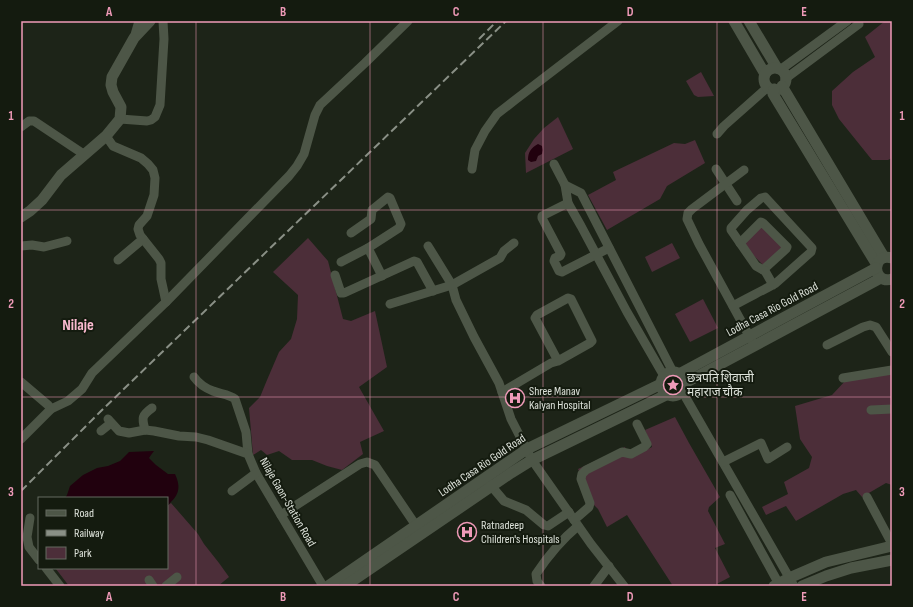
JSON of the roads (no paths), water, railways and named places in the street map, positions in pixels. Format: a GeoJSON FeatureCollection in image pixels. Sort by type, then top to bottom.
{"type":"FeatureCollection","features":[{"type":"Feature","properties":{"kind":"street"},"geometry":{"type":"LineString","coordinates":[[21,217],[42,200],[61,175],[106,136],[120,119],[122,108],[113,92],[111,85],[112,77],[134,38],[139,21]]}},
{"type":"Feature","properties":{"kind":"street"},"geometry":{"type":"LineString","coordinates":[[134,38],[150,21]]}},
{"type":"Feature","properties":{"kind":"street"},"geometry":{"type":"LineString","coordinates":[[120,119],[147,121],[155,117],[160,105],[164,39],[163,21]]}},
{"type":"Feature","properties":{"kind":"street"},"geometry":{"type":"LineString","coordinates":[[472,169],[476,150],[485,131],[497,114],[618,21]]}},
{"type":"Feature","properties":{"kind":"street"},"geometry":{"type":"LineString","coordinates":[[734,21],[765,74],[764,81],[778,80],[859,24],[858,21]]}},
{"type":"Feature","properties":{"kind":"street"},"geometry":{"type":"LineString","coordinates":[[749,21],[778,80],[773,94],[885,271]]}},
{"type":"Feature","properties":{"kind":"street"},"geometry":{"type":"LineString","coordinates":[[717,134],[724,126],[847,21]]}},
{"type":"Feature","properties":{"kind":"street"},"geometry":{"type":"LineString","coordinates":[[21,439],[51,409],[68,401],[82,389],[92,373],[166,302],[289,176],[304,154],[315,115],[320,105],[405,24]]}},
{"type":"Feature","properties":{"kind":"street"},"geometry":{"type":"LineString","coordinates":[[21,128],[29,121],[34,121],[85,155]]}},
{"type":"Feature","properties":{"kind":"street"},"geometry":{"type":"LineString","coordinates":[[106,136],[113,146],[141,158],[153,170],[155,178],[154,195],[147,216],[138,225],[138,229],[140,235],[161,263],[161,279],[166,302]]}},
{"type":"Feature","properties":{"kind":"street"},"geometry":{"type":"LineString","coordinates":[[554,164],[565,185],[568,203],[627,312],[674,380],[723,462],[791,582]]}},
{"type":"Feature","properties":{"kind":"street"},"geometry":{"type":"LineString","coordinates":[[716,169],[737,201]]}},
{"type":"Feature","properties":{"kind":"street"},"geometry":{"type":"LineString","coordinates":[[744,170],[692,209],[688,213],[687,219],[752,341]]}},
{"type":"Feature","properties":{"kind":"street"},"geometry":{"type":"LineString","coordinates":[[565,185],[582,193],[674,380]]}},
{"type":"Feature","properties":{"kind":"street"},"geometry":{"type":"LineString","coordinates":[[342,262],[368,248],[399,228],[401,224],[390,198],[388,197],[372,210],[371,219],[350,233]]}},
{"type":"Feature","properties":{"kind":"street"},"geometry":{"type":"LineString","coordinates":[[733,306],[773,285],[776,283],[811,252],[812,248],[765,197],[761,198],[747,210],[731,228],[731,230],[756,266],[763,270],[773,285]]}},
{"type":"Feature","properties":{"kind":"street"},"geometry":{"type":"LineString","coordinates":[[568,203],[542,216],[561,254],[555,258],[554,261],[559,271],[562,272],[609,248]]}},
{"type":"Feature","properties":{"kind":"street"},"geometry":{"type":"LineString","coordinates":[[581,226],[594,219]]}},
{"type":"Feature","properties":{"kind":"street"},"geometry":{"type":"LineString","coordinates":[[740,244],[761,222],[787,247],[763,270]]}},
{"type":"Feature","properties":{"kind":"street"},"geometry":{"type":"LineString","coordinates":[[118,260],[143,239]]}},
{"type":"Feature","properties":{"kind":"street"},"geometry":{"type":"LineString","coordinates":[[21,246],[32,245],[44,247],[67,241]]}},
{"type":"Feature","properties":{"kind":"street"},"geometry":{"type":"LineString","coordinates":[[390,304],[452,285],[500,258],[504,251],[514,243]]}},
{"type":"Feature","properties":{"kind":"street"},"geometry":{"type":"LineString","coordinates":[[428,246],[452,285],[456,300],[499,383],[511,419],[532,460],[624,586]]}},
{"type":"Feature","properties":{"kind":"street"},"geometry":{"type":"LineString","coordinates":[[368,248],[382,276]]}},
{"type":"Feature","properties":{"kind":"street"},"geometry":{"type":"LineString","coordinates":[[335,275],[341,293],[344,293],[414,261],[417,262],[433,291]]}},
{"type":"Feature","properties":{"kind":"street","name":"Lodha Casa Rio Gold Road"},"geometry":{"type":"LineString","coordinates":[[328,586],[418,530],[488,482],[527,448],[674,380],[885,271]]}},
{"type":"Feature","properties":{"kind":"street"},"geometry":{"type":"LineString","coordinates":[[502,392],[551,363],[558,362],[592,341],[571,299],[568,298],[536,315],[535,318],[558,362]]}},
{"type":"Feature","properties":{"kind":"street"},"geometry":{"type":"LineString","coordinates":[[627,312],[639,307]]}},
{"type":"Feature","properties":{"kind":"street"},"geometry":{"type":"LineString","coordinates":[[827,345],[862,327],[870,325],[876,327],[892,352]]}},
{"type":"Feature","properties":{"kind":"street"},"geometry":{"type":"LineString","coordinates":[[843,378],[892,370]]}},
{"type":"Feature","properties":{"kind":"street"},"geometry":{"type":"LineString","coordinates":[[194,377],[206,388],[232,396],[235,399],[246,432],[248,454]]}},
{"type":"Feature","properties":{"kind":"street","name":"Lodha Casa Rio Gold Road"},"geometry":{"type":"LineString","coordinates":[[488,482],[668,394],[674,396],[678,394],[674,380]]}},
{"type":"Feature","properties":{"kind":"street"},"geometry":{"type":"LineString","coordinates":[[21,382],[51,409]]}},
{"type":"Feature","properties":{"kind":"street"},"geometry":{"type":"LineString","coordinates":[[145,430],[143,417],[144,414],[152,408]]}},
{"type":"Feature","properties":{"kind":"street"},"geometry":{"type":"LineString","coordinates":[[871,410],[892,409]]}},
{"type":"Feature","properties":{"kind":"street","name":"Nilaje Gaon-Station Road"},"geometry":{"type":"LineString","coordinates":[[102,432],[109,421],[119,432],[129,433],[145,430],[179,436],[196,437],[248,454],[256,473],[323,586]]}},
{"type":"Feature","properties":{"kind":"street"},"geometry":{"type":"LineString","coordinates":[[488,482],[504,501],[526,510],[544,525],[548,526],[574,519],[589,507],[590,503],[581,479],[582,474],[586,470],[622,452],[631,454],[647,444],[637,424]]}},
{"type":"Feature","properties":{"kind":"street"},"geometry":{"type":"LineString","coordinates":[[723,462],[761,443],[768,459],[787,447]]}},
{"type":"Feature","properties":{"kind":"street"},"geometry":{"type":"LineString","coordinates":[[281,515],[360,464],[367,462],[375,465],[418,530]]}},
{"type":"Feature","properties":{"kind":"street"},"geometry":{"type":"LineString","coordinates":[[232,491],[256,473]]}},
{"type":"Feature","properties":{"kind":"street"},"geometry":{"type":"LineString","coordinates":[[730,495],[778,585],[791,582],[826,562],[892,545],[867,497]]}},
{"type":"Feature","properties":{"kind":"street"},"geometry":{"type":"LineString","coordinates":[[30,518],[27,537],[29,547],[38,559]]}},
{"type":"Feature","properties":{"kind":"street"},"geometry":{"type":"LineString","coordinates":[[541,586],[537,581],[536,574],[566,536],[574,519]]}},
{"type":"Feature","properties":{"kind":"street","name":"Lodha Casa Rio Gold Road"},"geometry":{"type":"LineString","coordinates":[[345,586],[418,530]]}},
{"type":"Feature","properties":{"kind":"street"},"geometry":{"type":"LineString","coordinates":[[802,586],[851,568],[892,560]]}},
{"type":"Feature","properties":{"kind":"street"},"geometry":{"type":"LineString","coordinates":[[594,586],[608,566]]}},
{"type":"Feature","properties":{"kind":"street"},"geometry":{"type":"LineString","coordinates":[[47,569],[60,586]]}},
{"type":"Feature","properties":{"kind":"street"},"geometry":{"type":"LineString","coordinates":[[166,586],[177,577]]}},
{"type":"Feature","properties":{"kind":"railway"},"geometry":{"type":"LineString","coordinates":[[479,39],[497,21]]}},
{"type":"Feature","properties":{"kind":"railway"},"geometry":{"type":"LineString","coordinates":[[21,491],[101,411],[506,21]]}},
{"type":"Feature","properties":{"kind":"place","name":"छत्रपति शिवाजी महाराज चौक"},"geometry":{"type":"Point","coordinates":[673,385]}},
{"type":"Feature","properties":{"kind":"place","name":"Shree Manav Kalyan Hospital"},"geometry":{"type":"Point","coordinates":[515,398]}},
{"type":"Feature","properties":{"kind":"place","name":"Ratnadeep Children's Hospitals"},"geometry":{"type":"Point","coordinates":[467,532]}},
{"type":"Feature","properties":{"kind":"district","name":"Nilaje"},"geometry":{"type":"Point","coordinates":[78,324]}}]}
